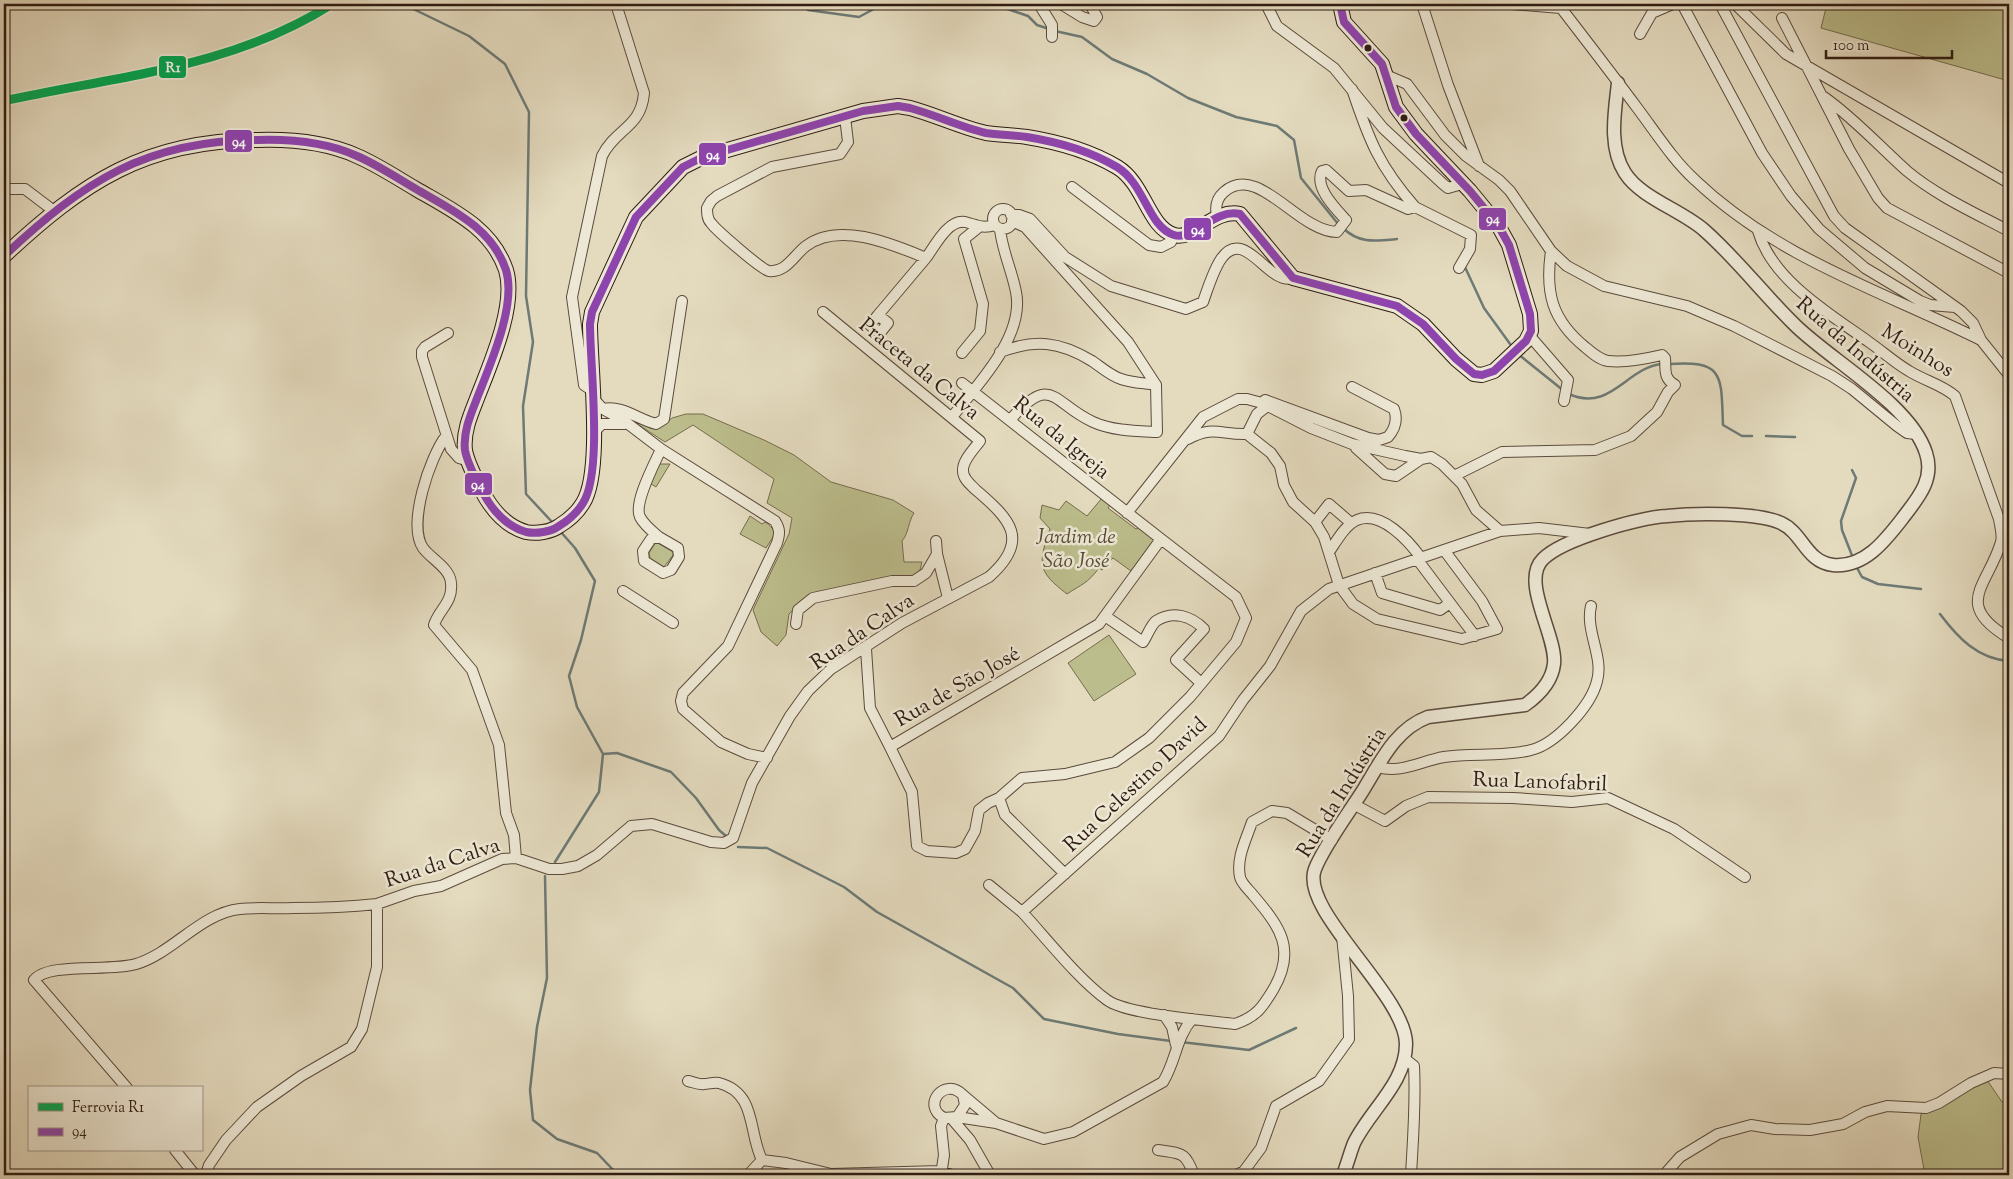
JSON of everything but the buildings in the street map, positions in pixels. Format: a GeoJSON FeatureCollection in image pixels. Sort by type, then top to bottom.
{"type":"FeatureCollection","features":[{"type":"Feature","properties":{"kind":"main road"},"geometry":{"type":"LineString","coordinates":[[4,256],[54,211],[102,178],[144,157],[189,145],[231,140],[274,140],[325,144],[358,156],[478,228],[497,250],[507,274],[507,301],[501,335],[467,426],[465,450],[489,504],[508,525],[529,533],[553,530],[570,519],[584,502],[591,483],[593,395],[590,348],[592,312],[629,229],[645,206],[683,167],[692,162],[863,111],[898,106],[928,113],[987,133],[1028,137],[1100,157],[1132,179],[1158,226],[1174,235],[1189,233],[1217,216],[1232,212],[1240,214],[1293,278],[1397,306],[1423,324],[1474,374],[1482,375],[1494,371],[1528,338],[1531,325],[1530,314],[1509,245],[1498,225],[1416,134],[1396,108],[1386,75],[1376,56],[1344,22],[1340,4]]}},
{"type":"Feature","properties":{"kind":"street"},"geometry":{"type":"LineString","coordinates":[[616,4],[644,93],[638,117],[607,145],[602,156],[575,274],[572,297],[584,385],[602,409],[623,420],[625,424],[661,449],[775,521],[780,533],[728,646],[683,693],[681,700],[683,709],[721,742],[748,754],[767,758]]}},
{"type":"Feature","properties":{"kind":"street"},"geometry":{"type":"LineString","coordinates":[[1039,4],[1052,25],[1052,37]]}},
{"type":"Feature","properties":{"kind":"street"},"geometry":{"type":"LineString","coordinates":[[1061,4],[1094,21],[1097,17],[1090,4]]}},
{"type":"Feature","properties":{"kind":"street"},"geometry":{"type":"LineString","coordinates":[[1266,4],[1277,26],[1334,68],[1383,128],[1443,184],[1448,188],[1462,184]]}},
{"type":"Feature","properties":{"kind":"street"},"geometry":{"type":"LineString","coordinates":[[1422,4],[1448,85],[1479,167]]}},
{"type":"Feature","properties":{"kind":"street"},"geometry":{"type":"LineString","coordinates":[[1511,4],[1560,6],[1694,179],[1758,231],[1801,257],[1981,340]]}},
{"type":"Feature","properties":{"kind":"street"},"geometry":{"type":"LineString","coordinates":[[1640,34],[1652,13],[1673,4]]}},
{"type":"Feature","properties":{"kind":"street"},"geometry":{"type":"LineString","coordinates":[[1682,4],[1762,153],[1791,196],[1819,229],[1848,256],[1920,301],[1930,305],[1956,307]]}},
{"type":"Feature","properties":{"kind":"street"},"geometry":{"type":"LineString","coordinates":[[1720,4],[1834,216],[1852,233],[1956,307],[1973,323],[1981,340],[2009,375]]}},
{"type":"Feature","properties":{"kind":"street"},"geometry":{"type":"LineString","coordinates":[[1735,4],[1786,54],[2009,183]]}},
{"type":"Feature","properties":{"kind":"street"},"geometry":{"type":"LineString","coordinates":[[1782,18],[1854,158],[1878,198],[1887,208],[2009,273]]}},
{"type":"Feature","properties":{"kind":"street"},"geometry":{"type":"LineString","coordinates":[[1386,75],[1407,84],[1445,135],[1479,167],[1499,180],[1510,191],[1551,251],[1566,266],[1604,286],[1688,306],[1743,331],[1832,376],[1852,389],[1907,433],[1916,434]]}},
{"type":"Feature","properties":{"kind":"street","name":"Rua da Indústria"},"geometry":{"type":"LineString","coordinates":[[1343,1175],[1354,1143],[1397,1079],[1405,1059],[1406,1042],[1403,1027],[1387,999],[1318,898],[1314,883],[1314,871],[1354,804],[1400,734],[1415,722],[1428,717],[1525,705],[1536,697],[1547,683],[1554,664],[1534,578],[1541,560],[1554,551],[1593,534],[1666,516],[1774,520],[1790,528],[1819,561],[1844,565],[1872,554],[1924,490],[1929,472],[1926,452],[1910,425],[1892,405],[1797,327],[1704,230],[1641,190],[1625,172],[1616,141],[1614,118],[1618,83]]}},
{"type":"Feature","properties":{"kind":"street"},"geometry":{"type":"LineString","coordinates":[[1352,89],[1369,140],[1387,173],[1415,207],[1471,235],[1470,249],[1459,268]]}},
{"type":"Feature","properties":{"kind":"street"},"geometry":{"type":"LineString","coordinates":[[1823,97],[1845,112],[1908,171],[1932,189],[2009,231]]}},
{"type":"Feature","properties":{"kind":"street"},"geometry":{"type":"LineString","coordinates":[[845,117],[848,142],[840,154],[772,167],[717,196],[707,208],[710,223],[758,264],[769,271],[784,268],[807,245],[834,235],[882,242],[926,258]]}},
{"type":"Feature","properties":{"kind":"street"},"geometry":{"type":"LineString","coordinates":[[1217,216],[1218,199],[1229,188],[1238,183],[1258,187],[1313,226],[1340,228],[1346,220],[1321,187],[1319,176],[1322,170],[1332,174],[1349,191],[1366,190],[1408,209],[1415,207]]}},
{"type":"Feature","properties":{"kind":"street"},"geometry":{"type":"LineString","coordinates":[[1072,187],[1149,245],[1162,247],[1171,242],[1174,235]]}},
{"type":"Feature","properties":{"kind":"street"},"geometry":{"type":"LineString","coordinates":[[4,189],[25,189],[54,211]]}},
{"type":"Feature","properties":{"kind":"street"},"geometry":{"type":"LineString","coordinates":[[952,417],[1009,340],[1018,310],[1016,292],[994,216],[998,211],[1004,210],[1025,227],[1128,342],[1138,356],[1156,385],[1157,432],[1127,431],[1093,422],[1053,395],[1039,395],[1027,401],[1011,419]]}},
{"type":"Feature","properties":{"kind":"street"},"geometry":{"type":"LineString","coordinates":[[878,315],[926,258],[949,227],[963,222],[985,228],[1007,228],[1012,218],[1019,214],[1030,218],[1065,256],[1111,286],[1186,309],[1202,302],[1220,260],[1227,252],[1237,249],[1246,251],[1279,276],[1288,280],[1293,278]]}},
{"type":"Feature","properties":{"kind":"street"},"geometry":{"type":"LineString","coordinates":[[962,353],[980,331],[983,304],[964,239],[978,227]]}},
{"type":"Feature","properties":{"kind":"street","name":"Moinhos"},"geometry":{"type":"LineString","coordinates":[[1758,231],[1761,243],[1769,256],[1810,301],[1910,372],[1942,386],[1955,396],[1999,519],[2002,540],[1979,589],[1980,614],[1988,624],[2009,638]]}},
{"type":"Feature","properties":{"kind":"street"},"geometry":{"type":"LineString","coordinates":[[1454,476],[1502,452],[1595,450],[1631,436],[1657,412],[1668,392],[1675,385],[1668,381],[1665,374],[1666,363],[1662,355],[1634,360],[1606,361],[1579,342],[1561,325],[1550,293],[1549,265],[1551,251]]}},
{"type":"Feature","properties":{"kind":"street"},"geometry":{"type":"LineString","coordinates":[[602,409],[618,408],[656,424],[664,419],[682,301]]}},
{"type":"Feature","properties":{"kind":"street","name":"Praceta da Calva"},"geometry":{"type":"LineString","coordinates":[[822,312],[980,441],[963,465],[963,474],[969,483]]}},
{"type":"Feature","properties":{"kind":"street"},"geometry":{"type":"LineString","coordinates":[[448,333],[422,352],[451,449],[458,458],[469,460]]}},
{"type":"Feature","properties":{"kind":"street"},"geometry":{"type":"LineString","coordinates":[[1528,338],[1568,380],[1564,401]]}},
{"type":"Feature","properties":{"kind":"street"},"geometry":{"type":"LineString","coordinates":[[1000,352],[1023,344],[1041,343],[1064,347],[1081,354],[1120,379],[1156,385]]}},
{"type":"Feature","properties":{"kind":"street"},"geometry":{"type":"LineString","coordinates":[[1130,381],[1137,372],[1138,356]]}},
{"type":"Feature","properties":{"kind":"street","name":"Rua da Igreja"},"geometry":{"type":"LineString","coordinates":[[962,383],[1011,419],[1127,514],[1236,597],[1246,618],[1236,642],[1201,683],[1149,738],[1115,762],[1065,774],[1022,778],[999,798]]}},
{"type":"Feature","properties":{"kind":"street"},"geometry":{"type":"LineString","coordinates":[[1127,514],[1203,417],[1238,399],[1263,400],[1280,405],[1368,438],[1379,440],[1388,437],[1396,422],[1394,410],[1352,387]]}},
{"type":"Feature","properties":{"kind":"street"},"geometry":{"type":"LineString","coordinates":[[1254,401],[1311,428],[1352,444],[1372,450],[1421,459],[1431,457],[1442,464],[1462,484],[1476,510],[1500,531]]}},
{"type":"Feature","properties":{"kind":"street"},"geometry":{"type":"LineString","coordinates":[[1247,434],[1257,414],[1266,407]]}},
{"type":"Feature","properties":{"kind":"street"},"geometry":{"type":"LineString","coordinates":[[593,433],[602,424],[625,424]]}},
{"type":"Feature","properties":{"kind":"street"},"geometry":{"type":"LineString","coordinates":[[1183,442],[1198,433],[1216,430],[1247,434],[1271,453],[1280,466],[1284,484],[1293,502],[1314,522],[1324,537],[1339,585],[1353,604],[1377,619],[1462,640],[1498,629],[1482,601],[1444,550]]}},
{"type":"Feature","properties":{"kind":"street"},"geometry":{"type":"LineString","coordinates":[[446,436],[434,458],[418,502],[419,541],[424,549],[443,567],[451,582],[450,596],[446,608],[434,624],[472,670],[499,745],[506,813],[514,835],[516,858]]}},
{"type":"Feature","properties":{"kind":"street"},"geometry":{"type":"LineString","coordinates":[[1352,444],[1385,474],[1396,476],[1421,459]]}},
{"type":"Feature","properties":{"kind":"street"},"geometry":{"type":"LineString","coordinates":[[659,537],[649,529],[639,515],[639,502],[661,449]]}},
{"type":"Feature","properties":{"kind":"street","name":"Rua da Calva"},"geometry":{"type":"LineString","coordinates":[[206,1175],[209,1165],[226,1140],[257,1107],[301,1076],[351,1047],[362,1029],[377,967],[377,904],[395,897],[441,886],[502,859],[516,858],[549,869],[578,866],[597,855],[631,826],[652,824],[711,842],[724,843],[734,838],[752,783],[790,716],[808,691],[831,669],[866,649],[902,624],[989,577],[1001,566],[1012,544],[1012,531],[1007,519],[969,483]]}},
{"type":"Feature","properties":{"kind":"street"},"geometry":{"type":"LineString","coordinates":[[1314,522],[1329,504],[1351,523]]}},
{"type":"Feature","properties":{"kind":"street"},"geometry":{"type":"LineString","coordinates":[[1329,552],[1351,523],[1359,519],[1369,518],[1385,523],[1406,538],[1475,636]]}},
{"type":"Feature","properties":{"kind":"street","name":"Rua Celestino David"},"geometry":{"type":"LineString","coordinates":[[1022,912],[1219,736],[1243,700],[1270,666],[1300,611],[1329,589],[1500,531],[1539,528],[1593,534]]}},
{"type":"Feature","properties":{"kind":"street","name":"Rua de São José"},"geometry":{"type":"LineString","coordinates":[[999,798],[978,810],[975,831],[965,848],[956,853],[926,851],[917,846],[912,792],[890,747],[1099,624],[1161,539]]}},
{"type":"Feature","properties":{"kind":"street"},"geometry":{"type":"LineString","coordinates":[[936,540],[937,554],[948,598]]}},
{"type":"Feature","properties":{"kind":"street"},"geometry":{"type":"LineString","coordinates":[[796,624],[798,610],[813,598],[892,581],[914,581],[926,572],[937,554]]}},
{"type":"Feature","properties":{"kind":"street"},"geometry":{"type":"LineString","coordinates":[[1375,573],[1382,593],[1440,610],[1450,603]]}},
{"type":"Feature","properties":{"kind":"street"},"geometry":{"type":"LineString","coordinates":[[623,591],[673,623]]}},
{"type":"Feature","properties":{"kind":"street"},"geometry":{"type":"LineString","coordinates":[[1378,767],[1391,770],[1443,758],[1532,750],[1549,742],[1583,711],[1598,680],[1597,658],[1589,615],[1591,606]]}},
{"type":"Feature","properties":{"kind":"street"},"geometry":{"type":"LineString","coordinates":[[1105,616],[1143,642],[1155,622],[1169,616],[1184,616],[1197,622],[1204,628],[1176,660],[1201,683]]}},
{"type":"Feature","properties":{"kind":"street"},"geometry":{"type":"LineString","coordinates":[[866,649],[870,708],[890,747]]}},
{"type":"Feature","properties":{"kind":"street","name":"Rua Lanofabril"},"geometry":{"type":"LineString","coordinates":[[1354,804],[1385,821],[1406,806],[1428,797],[1513,798],[1572,802],[1608,798],[1674,828],[1745,877]]}},
{"type":"Feature","properties":{"kind":"street"},"geometry":{"type":"LineString","coordinates":[[999,798],[1004,815],[1065,874]]}},
{"type":"Feature","properties":{"kind":"street"},"geometry":{"type":"LineString","coordinates":[[990,885],[1022,912],[1079,974],[1108,1001],[1130,1009],[1235,1024],[1252,1018],[1266,1001],[1284,967],[1286,948],[1279,928],[1240,879],[1239,857],[1252,822],[1272,811],[1287,813],[1332,840]]}},
{"type":"Feature","properties":{"kind":"street"},"geometry":{"type":"LineString","coordinates":[[125,1086],[34,980],[38,975],[51,970],[101,969],[136,964],[155,955],[221,914],[239,909],[334,908],[377,904]]}},
{"type":"Feature","properties":{"kind":"street"},"geometry":{"type":"LineString","coordinates":[[1236,1175],[1244,1172],[1261,1148],[1276,1106],[1319,1081],[1348,1039],[1348,996],[1342,935]]}},
{"type":"Feature","properties":{"kind":"street"},"geometry":{"type":"LineString","coordinates":[[1164,1015],[1172,1027],[1176,1045]]}},
{"type":"Feature","properties":{"kind":"street"},"geometry":{"type":"LineString","coordinates":[[996,1123],[954,1088],[939,1092],[936,1096],[934,1101],[936,1112],[951,1118],[996,1123],[1044,1139],[1073,1132],[1163,1082],[1171,1070],[1176,1045],[1183,1029],[1192,1019]]}},
{"type":"Feature","properties":{"kind":"street"},"geometry":{"type":"LineString","coordinates":[[1405,1059],[1414,1066],[1415,1139],[1411,1175]]}},
{"type":"Feature","properties":{"kind":"street"},"geometry":{"type":"LineString","coordinates":[[1664,1175],[1680,1157],[1718,1134],[1751,1125],[1775,1129],[1810,1130],[1843,1124],[1865,1112],[1887,1106],[1926,1108],[1979,1079],[1994,1073],[2009,1074]]}},
{"type":"Feature","properties":{"kind":"street"},"geometry":{"type":"LineString","coordinates":[[688,1082],[703,1085],[719,1083],[740,1096],[749,1108],[758,1151],[762,1160]]}},
{"type":"Feature","properties":{"kind":"street"},"geometry":{"type":"LineString","coordinates":[[940,1173],[944,1155],[940,1126],[964,1110],[963,1095]]}},
{"type":"Feature","properties":{"kind":"street"},"geometry":{"type":"LineString","coordinates":[[951,1118],[970,1140],[990,1175]]}},
{"type":"Feature","properties":{"kind":"street"},"geometry":{"type":"LineString","coordinates":[[970,1140],[973,1126],[983,1121]]}},
{"type":"Feature","properties":{"kind":"street"},"geometry":{"type":"LineString","coordinates":[[1158,1150],[1183,1154],[1188,1158],[1194,1175]]}},
{"type":"Feature","properties":{"kind":"street"},"geometry":{"type":"LineString","coordinates":[[177,1152],[195,1175]]}},
{"type":"Feature","properties":{"kind":"street"},"geometry":{"type":"LineString","coordinates":[[762,1160],[786,1163],[831,1175],[940,1173],[952,1175]]}},
{"type":"Feature","properties":{"kind":"street"},"geometry":{"type":"LineString","coordinates":[[748,1175],[762,1160]]}},
{"type":"Feature","properties":{"kind":"green space"},"geometry":{"type":"Polygon","coordinates":[[[1827,4],[2009,4],[2009,81],[1821,28],[1827,4]]]}},
{"type":"Feature","properties":{"kind":"green space"},"geometry":{"type":"Polygon","coordinates":[[[622,414],[663,425],[672,418],[686,414],[703,414],[794,455],[831,482],[893,500],[914,513],[902,541],[904,562],[922,562],[920,570],[913,576],[810,594],[789,614],[786,635],[777,646],[761,632],[753,610],[789,534],[792,518],[767,503],[774,479],[693,425],[665,442],[622,414]]]}},
{"type":"Feature","properties":{"kind":"green space"},"geometry":{"type":"Polygon","coordinates":[[[660,464],[670,464],[656,487],[648,482],[660,464]]]}},
{"type":"Feature","properties":{"kind":"green space","name":"Jardim de São José"},"geometry":{"type":"Polygon","coordinates":[[[1102,498],[1110,505],[1108,508],[1136,529],[1138,528],[1155,538],[1131,571],[1113,558],[1102,570],[1099,568],[1088,581],[1067,594],[1050,579],[1045,573],[1043,566],[1043,551],[1050,529],[1040,518],[1042,505],[1059,510],[1066,501],[1087,516],[1102,498]]]}},
{"type":"Feature","properties":{"kind":"green space"},"geometry":{"type":"Polygon","coordinates":[[[750,516],[762,524],[765,522],[775,534],[766,548],[740,534],[750,516]]]}},
{"type":"Feature","properties":{"kind":"green space"},"geometry":{"type":"Polygon","coordinates":[[[656,542],[673,552],[673,555],[664,567],[650,558],[649,553],[656,542]]]}},
{"type":"Feature","properties":{"kind":"green space"},"geometry":{"type":"Polygon","coordinates":[[[1109,635],[1136,674],[1094,701],[1068,663],[1109,635]]]}},
{"type":"Feature","properties":{"kind":"green space"},"geometry":{"type":"Polygon","coordinates":[[[1987,1080],[2002,1102],[2009,1098],[2009,1175],[1925,1175],[1918,1137],[1922,1107],[1987,1080]]]}},
{"type":"Feature","properties":{"kind":"waterway"},"geometry":{"type":"LineString","coordinates":[[403,4],[469,36],[505,64],[529,112],[526,296],[533,342],[523,406],[526,494],[553,523]]}},
{"type":"Feature","properties":{"kind":"waterway"},"geometry":{"type":"LineString","coordinates":[[796,4],[808,10],[859,17],[883,4]]}},
{"type":"Feature","properties":{"kind":"waterway"},"geometry":{"type":"LineString","coordinates":[[993,4],[1028,16],[1037,25],[1049,29]]}},
{"type":"Feature","properties":{"kind":"waterway"},"geometry":{"type":"LineString","coordinates":[[1055,31],[1082,37],[1112,59],[1147,74],[1188,98],[1236,117],[1277,126],[1294,140],[1301,178],[1339,225]]}},
{"type":"Feature","properties":{"kind":"waterway"},"geometry":{"type":"LineString","coordinates":[[1343,228],[1355,237],[1362,239],[1375,241],[1397,239]]}},
{"type":"Feature","properties":{"kind":"waterway"},"geometry":{"type":"LineString","coordinates":[[1464,265],[1484,308],[1513,348]]}},
{"type":"Feature","properties":{"kind":"waterway"},"geometry":{"type":"LineString","coordinates":[[1518,354],[1564,391]]}},
{"type":"Feature","properties":{"kind":"waterway"},"geometry":{"type":"LineString","coordinates":[[1669,364],[1687,363],[1701,365],[1710,369],[1720,383],[1723,425],[1742,436],[1752,436]]}},
{"type":"Feature","properties":{"kind":"waterway"},"geometry":{"type":"LineString","coordinates":[[1569,394],[1584,398],[1596,398],[1618,387],[1639,372],[1663,364]]}},
{"type":"Feature","properties":{"kind":"waterway"},"geometry":{"type":"LineString","coordinates":[[1766,436],[1795,437]]}},
{"type":"Feature","properties":{"kind":"waterway"},"geometry":{"type":"LineString","coordinates":[[1852,470],[1856,478],[1841,521],[1842,530],[1853,558]]}},
{"type":"Feature","properties":{"kind":"waterway"},"geometry":{"type":"LineString","coordinates":[[555,862],[599,792],[603,754],[577,707],[569,676],[581,640],[595,581],[575,548],[560,531]]}},
{"type":"Feature","properties":{"kind":"waterway"},"geometry":{"type":"LineString","coordinates":[[1856,566],[1862,577],[1878,584],[1921,589]]}},
{"type":"Feature","properties":{"kind":"waterway"},"geometry":{"type":"LineString","coordinates":[[1940,614],[1954,631],[1978,652],[2009,661]]}},
{"type":"Feature","properties":{"kind":"waterway"},"geometry":{"type":"LineString","coordinates":[[603,754],[617,753],[671,772],[696,798],[719,830],[726,836]]}},
{"type":"Feature","properties":{"kind":"waterway"},"geometry":{"type":"LineString","coordinates":[[738,847],[767,848],[844,887],[877,912],[1013,988],[1044,1019],[1118,1034],[1171,1041]]}},
{"type":"Feature","properties":{"kind":"waterway"},"geometry":{"type":"LineString","coordinates":[[545,876],[547,978],[537,1027],[530,1090],[533,1120],[557,1139],[597,1153],[618,1175]]}},
{"type":"Feature","properties":{"kind":"waterway"},"geometry":{"type":"LineString","coordinates":[[1181,1042],[1249,1050],[1296,1028]]}},
{"type":"Feature","properties":{"kind":"rail line","name":"R1"},"geometry":{"type":"LineString","coordinates":[[4,101],[131,76],[214,56],[254,43],[294,26],[332,4]]}},
{"type":"Feature","properties":{"kind":"transit line","name":"94"},"geometry":{"type":"LineString","coordinates":[[4,256],[61,207],[90,187],[119,170],[149,157],[182,148],[218,142],[296,141],[333,147],[372,163],[457,213],[481,231],[500,255],[506,270],[508,285],[505,318],[494,354],[471,413],[465,437],[465,450],[475,476],[495,511],[512,526],[530,533],[548,531],[566,521],[581,507],[589,488],[593,468],[594,444],[590,324],[592,312],[636,217],[683,167],[703,157],[863,111],[898,106],[910,108],[986,133],[1039,139],[1085,152],[1107,161],[1126,174],[1158,223],[1174,235],[1182,236],[1231,213],[1240,214],[1293,278],[1397,306],[1423,324],[1456,359],[1474,374],[1482,375],[1494,371],[1526,341],[1531,331],[1530,314],[1509,245],[1498,225],[1470,191],[1416,134],[1396,107],[1382,64],[1344,22],[1340,4]]}}]}
